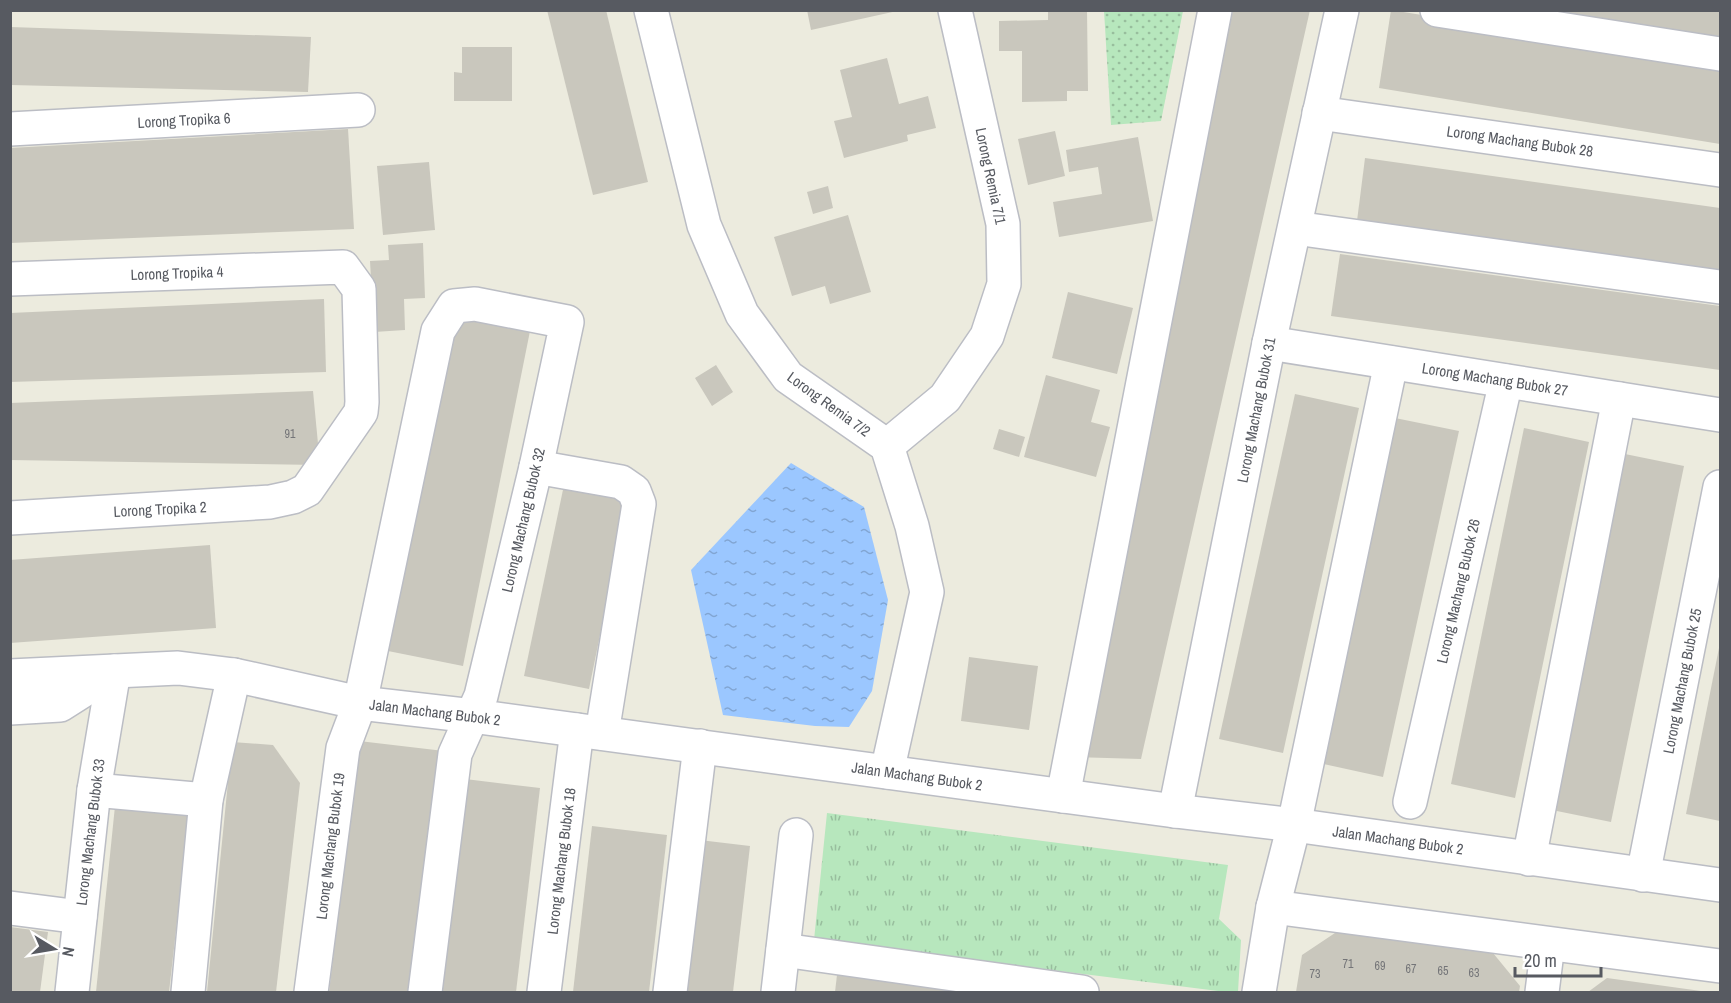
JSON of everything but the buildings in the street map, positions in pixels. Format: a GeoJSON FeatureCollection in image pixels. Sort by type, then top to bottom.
{"type":"FeatureCollection","features":[{"type":"Feature","properties":{"kind":"street","name":"Lorong Remia 7/2"},"geometry":{"type":"LineString","coordinates":[[651,10],[704,225],[742,314],[788,377],[887,446],[912,526],[927,592],[887,772]]}},
{"type":"Feature","properties":{"kind":"street","name":"Lorong Remia 7/1"},"geometry":{"type":"LineString","coordinates":[[887,446],[945,398],[987,336],[1004,284],[1003,224],[955,10]]}},
{"type":"Feature","properties":{"kind":"street"},"geometry":{"type":"LineString","coordinates":[[1063,796],[1215,10]]}},
{"type":"Feature","properties":{"kind":"street","name":"Lorong Machang Bubok 31"},"geometry":{"type":"LineString","coordinates":[[1175,811],[1269,343],[1342,10]]}},
{"type":"Feature","properties":{"kind":"street"},"geometry":{"type":"LineString","coordinates":[[1437,10],[1720,54]]}},
{"type":"Feature","properties":{"kind":"street","name":"Lorong Tropika 6"},"geometry":{"type":"LineString","coordinates":[[10,129],[358,110]]}},
{"type":"Feature","properties":{"kind":"street","name":"Lorong Machang Bubok 28"},"geometry":{"type":"LineString","coordinates":[[1319,113],[1720,170]]}},
{"type":"Feature","properties":{"kind":"street"},"geometry":{"type":"LineString","coordinates":[[1294,228],[1720,287]]}},
{"type":"Feature","properties":{"kind":"street","name":"Lorong Tropika 4"},"geometry":{"type":"LineString","coordinates":[[10,279],[343,267],[358,290],[362,402],[360,412],[307,490]]}},
{"type":"Feature","properties":{"kind":"street","name":"Lorong Machang Bubok 19"},"geometry":{"type":"LineString","coordinates":[[311,993],[343,748],[360,703],[438,331],[454,306],[475,304],[567,322]]}},
{"type":"Feature","properties":{"kind":"street","name":"Lorong Machang Bubok 32"},"geometry":{"type":"LineString","coordinates":[[425,993],[455,754],[481,696],[536,467],[567,322]]}},
{"type":"Feature","properties":{"kind":"street","name":"Lorong Machang Bubok 27"},"geometry":{"type":"LineString","coordinates":[[1269,343],[1720,415]]}},
{"type":"Feature","properties":{"kind":"street"},"geometry":{"type":"LineString","coordinates":[[1259,993],[1273,907],[1294,825],[1391,363]]}},
{"type":"Feature","properties":{"kind":"street","name":"Lorong Machang Bubok 26"},"geometry":{"type":"LineString","coordinates":[[1410,802],[1506,381]]}},
{"type":"Feature","properties":{"kind":"street"},"geometry":{"type":"LineString","coordinates":[[1529,859],[1619,399]]}},
{"type":"Feature","properties":{"kind":"street","name":"Lorong Machang Bubok 18"},"geometry":{"type":"LineString","coordinates":[[536,467],[621,482],[634,491],[639,504],[590,731],[544,993]]}},
{"type":"Feature","properties":{"kind":"street","name":"Lorong Machang Bubok 25"},"geometry":{"type":"LineString","coordinates":[[1643,875],[1720,487]]}},
{"type":"Feature","properties":{"kind":"street","name":"Lorong Tropika 2"},"geometry":{"type":"LineString","coordinates":[[10,518],[270,502],[293,497],[307,490]]}},
{"type":"Feature","properties":{"kind":"street","name":"Jalan Machang Bubok 2"},"geometry":{"type":"LineString","coordinates":[[10,676],[178,668],[234,675],[360,703],[590,731],[1175,811],[1294,825],[1720,885]]}},
{"type":"Feature","properties":{"kind":"street","name":"Jalan Machang Bubok 2"},"geometry":{"type":"LineString","coordinates":[[10,708],[60,705],[114,671]]}},
{"type":"Feature","properties":{"kind":"street","name":"Lorong Machang Bubok 33"},"geometry":{"type":"LineString","coordinates":[[72,993],[94,790],[114,671]]}},
{"type":"Feature","properties":{"kind":"street"},"geometry":{"type":"LineString","coordinates":[[188,993],[206,800],[234,675]]}},
{"type":"Feature","properties":{"kind":"street"},"geometry":{"type":"LineString","coordinates":[[670,993],[700,746]]}},
{"type":"Feature","properties":{"kind":"street"},"geometry":{"type":"LineString","coordinates":[[94,790],[206,800]]}},
{"type":"Feature","properties":{"kind":"street"},"geometry":{"type":"LineString","coordinates":[[778,993],[796,835]]}},
{"type":"Feature","properties":{"kind":"street"},"geometry":{"type":"LineString","coordinates":[[1273,907],[1720,966]]}},
{"type":"Feature","properties":{"kind":"street"},"geometry":{"type":"LineString","coordinates":[[10,908],[80,917]]}},
{"type":"Feature","properties":{"kind":"street"},"geometry":{"type":"LineString","coordinates":[[1542,993],[1548,944]]}},
{"type":"Feature","properties":{"kind":"street"},"geometry":{"type":"LineString","coordinates":[[783,950],[1082,993]]}},
{"type":"Feature","properties":{"kind":"green space"},"geometry":{"type":"Polygon","coordinates":[[[1104,11],[1183,11],[1161,121],[1111,125],[1104,11]]]}},
{"type":"Feature","properties":{"kind":"green space"},"geometry":{"type":"Polygon","coordinates":[[[827,813],[1228,865],[1219,919],[1241,940],[1238,992],[814,940],[827,813]]]}},
{"type":"Feature","properties":{"kind":"water"},"geometry":{"type":"Polygon","coordinates":[[[791,463],[864,507],[888,600],[872,691],[849,727],[815,726],[723,715],[691,570],[791,463]]]}}]}
